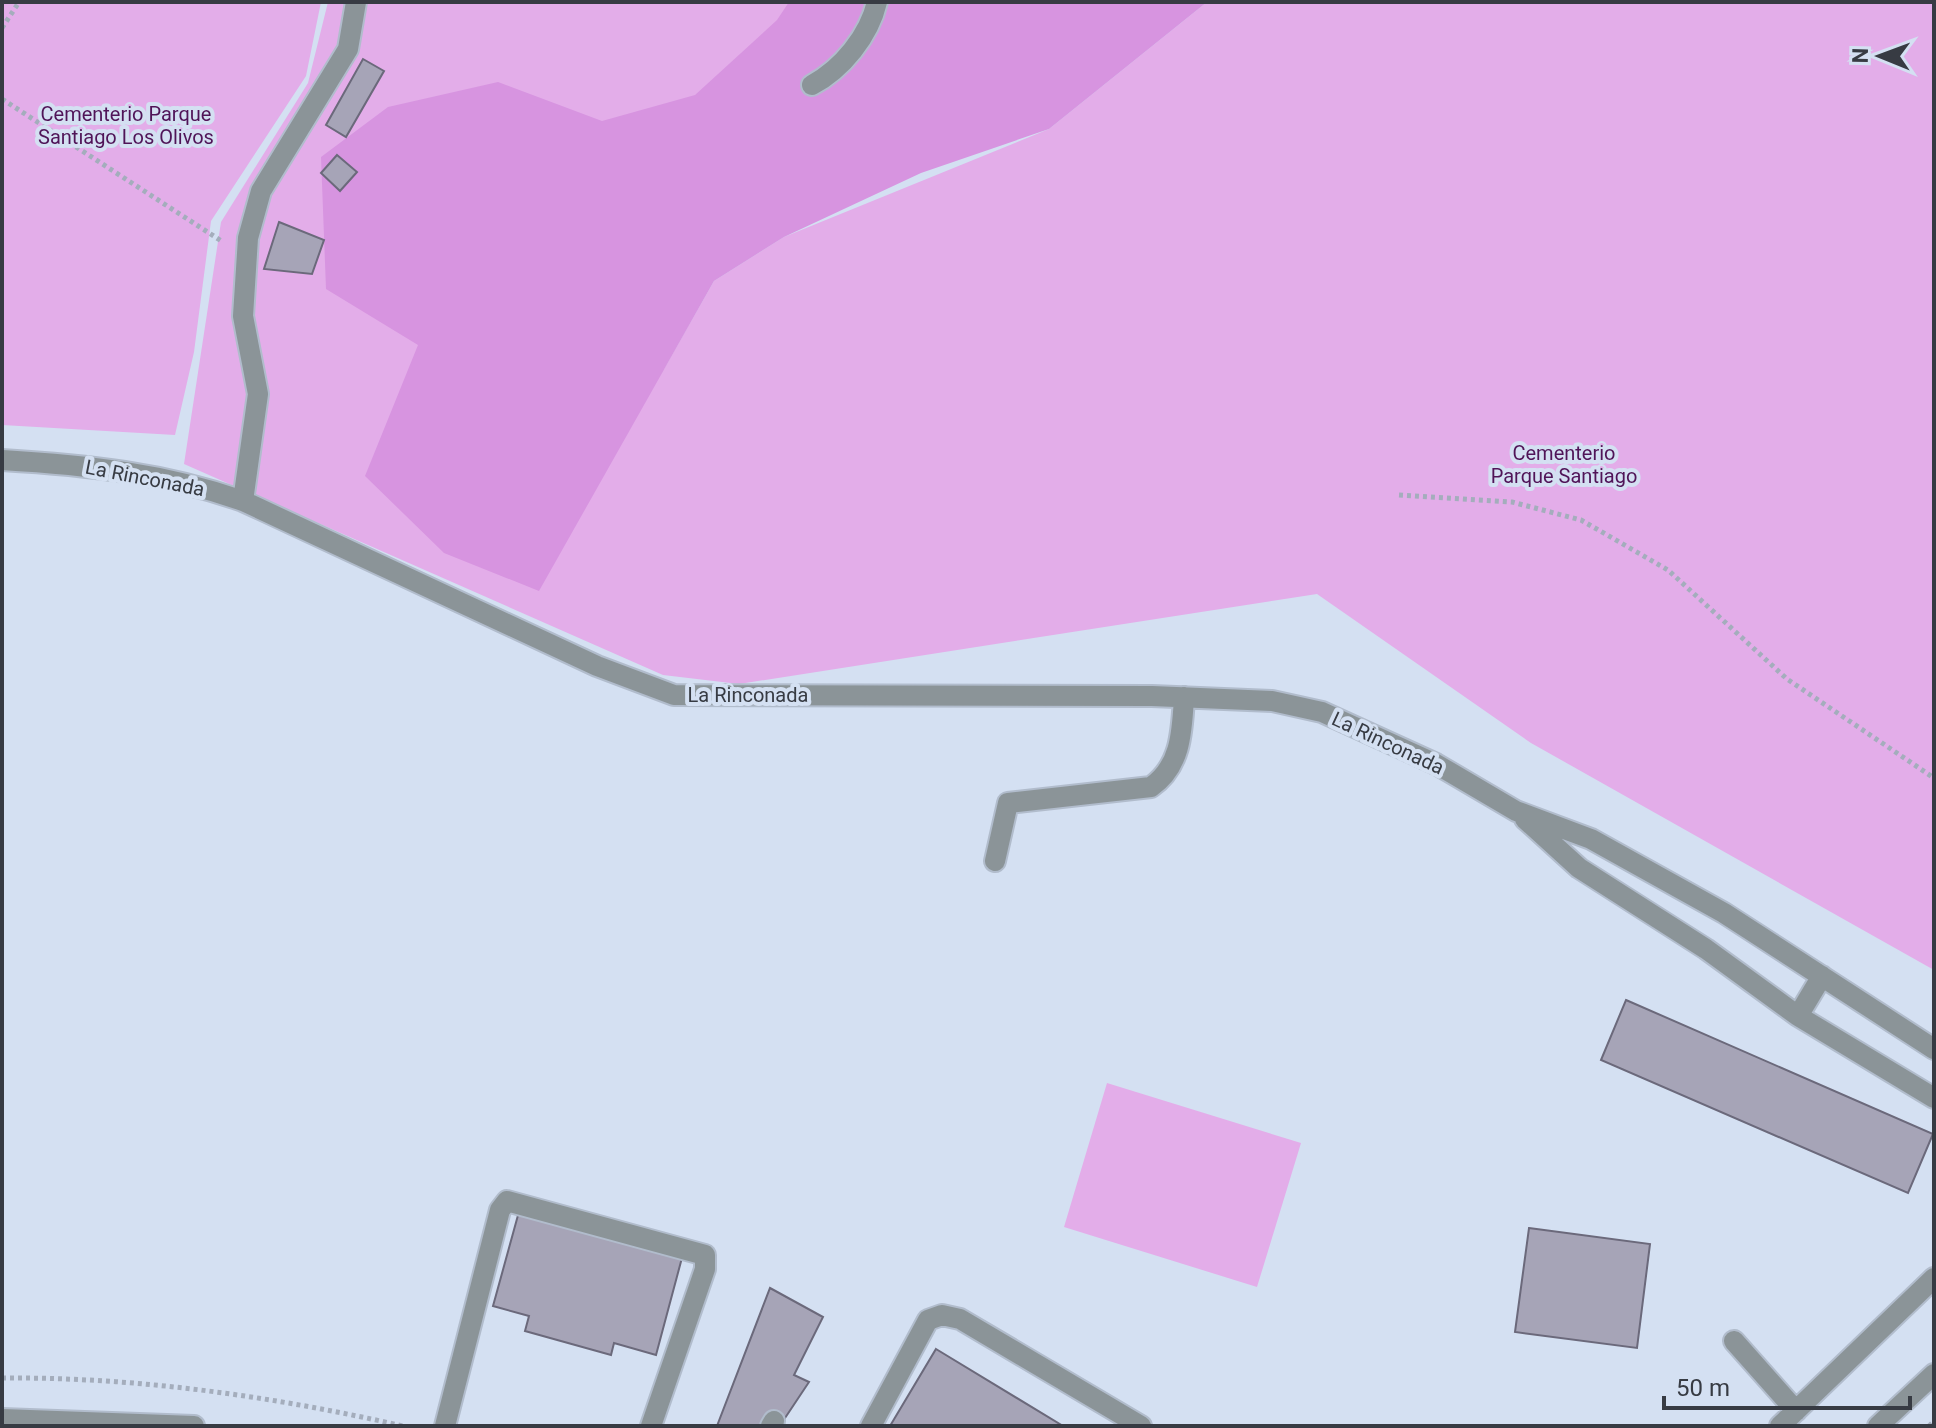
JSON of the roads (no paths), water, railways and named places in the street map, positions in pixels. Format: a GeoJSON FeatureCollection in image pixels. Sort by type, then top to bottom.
{"type":"FeatureCollection","features":[{"type":"Feature","properties":{"kind":"street"},"geometry":{"type":"LineString","coordinates":[[243,501],[258,394],[243,316],[246,257],[261,191],[348,49],[356,2]]}},
{"type":"Feature","properties":{"kind":"street"},"geometry":{"type":"LineString","coordinates":[[812,85],[833,74],[841,64],[872,22],[877,2]]}},
{"type":"Feature","properties":{"kind":"street","name":"La Rinconada"},"geometry":{"type":"LineString","coordinates":[[2,460],[93,465],[190,482],[243,501],[597,666],[674,695],[919,693],[1184,697],[1272,701],[1322,712],[1436,764],[1516,811],[1591,839],[1724,913],[1934,1049]]}},
{"type":"Feature","properties":{"kind":"street"},"geometry":{"type":"LineString","coordinates":[[995,861],[1008,803],[1151,787],[1164,778],[1173,766],[1184,697]]}},
{"type":"Feature","properties":{"kind":"street","name":"La Rinconada"},"geometry":{"type":"LineString","coordinates":[[1516,811],[1579,868],[1706,949],[1798,1016],[1934,1098]]}},
{"type":"Feature","properties":{"kind":"street"},"geometry":{"type":"LineString","coordinates":[[1798,1016],[1822,976]]}},
{"type":"Feature","properties":{"kind":"street"},"geometry":{"type":"LineString","coordinates":[[445,1426],[500,1210],[507,1201],[705,1255],[705,1269],[651,1426]]}},
{"type":"Feature","properties":{"kind":"street"},"geometry":{"type":"LineString","coordinates":[[1780,1426],[1934,1278]]}},
{"type":"Feature","properties":{"kind":"street"},"geometry":{"type":"LineString","coordinates":[[871,1426],[928,1320],[942,1315],[960,1319],[1141,1426]]}},
{"type":"Feature","properties":{"kind":"street"},"geometry":{"type":"LineString","coordinates":[[1734,1341],[1796,1411]]}},
{"type":"Feature","properties":{"kind":"street"},"geometry":{"type":"LineString","coordinates":[[1878,1426],[1934,1374]]}},
{"type":"Feature","properties":{"kind":"street"},"geometry":{"type":"LineString","coordinates":[[2,1419],[194,1426]]}},
{"type":"Feature","properties":{"kind":"park label","name":"Cementerio Parque Santiago Los Olivos"},"geometry":{"type":"Point","coordinates":[126,126]}},
{"type":"Feature","properties":{"kind":"park label","name":"Cementerio Parque Santiago"},"geometry":{"type":"Point","coordinates":[1564,464]}}]}
